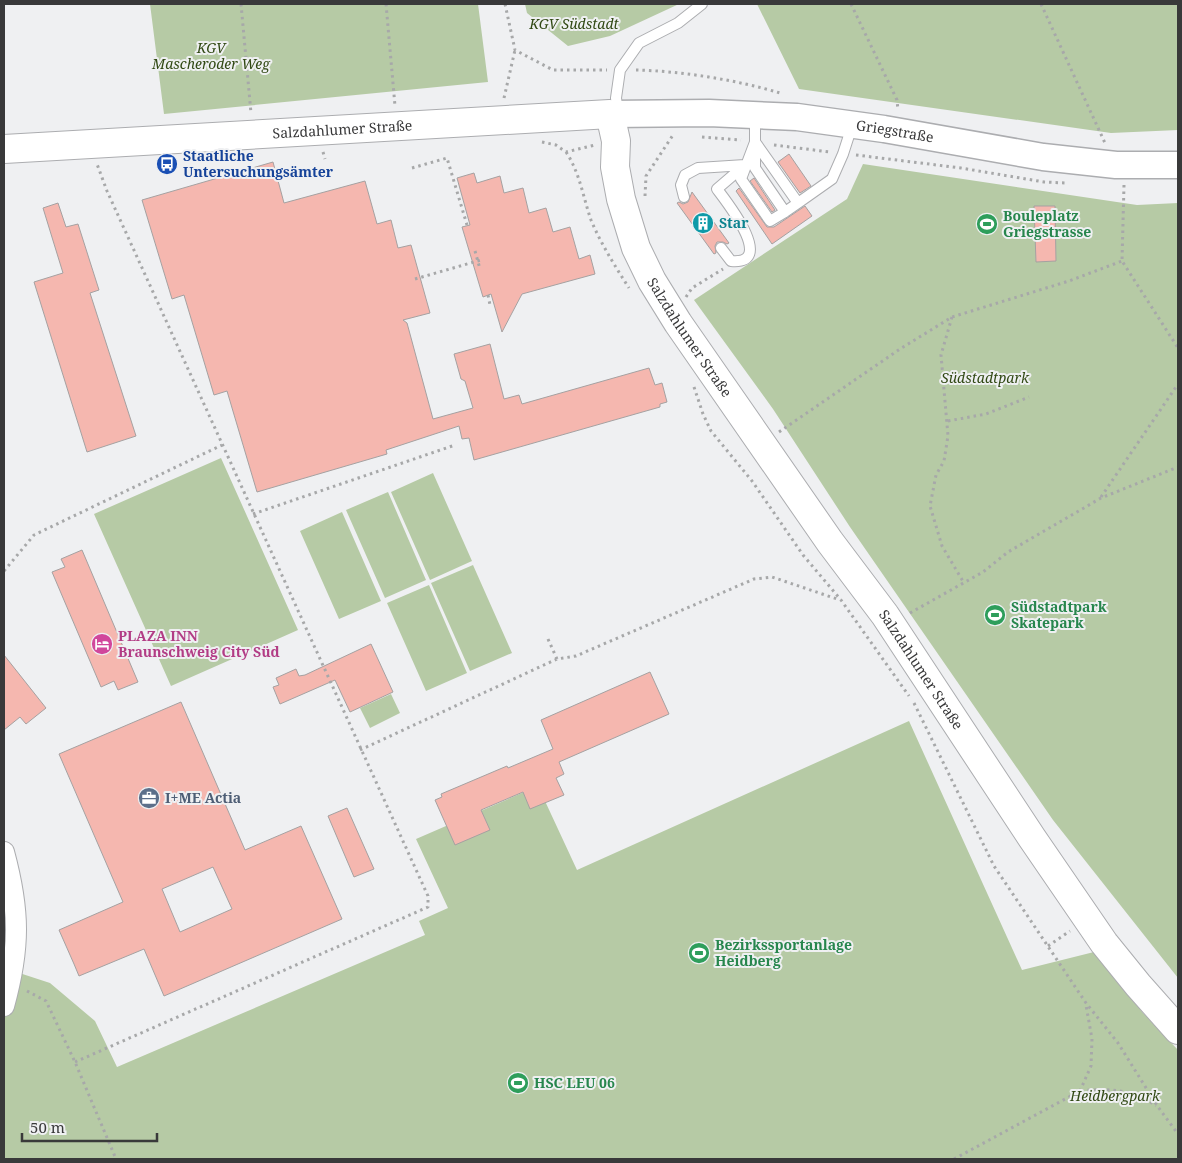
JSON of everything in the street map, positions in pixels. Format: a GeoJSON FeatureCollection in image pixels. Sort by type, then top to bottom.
{"type":"FeatureCollection","features":[{"type":"Feature","properties":{"kind":"main road","name":"Salzdahlumer Straße"},"geometry":{"type":"LineString","coordinates":[[4,149],[614,114],[615,167],[621,200],[643,265],[678,322],[830,542],[885,615],[1104,943],[1178,1030]]}},
{"type":"Feature","properties":{"kind":"street","name":"Griegstraße"},"geometry":{"type":"LineString","coordinates":[[614,114],[709,113],[797,117],[1043,157],[1116,165],[1178,165]]}},
{"type":"Feature","properties":{"kind":"street"},"geometry":{"type":"LineString","coordinates":[[4,852],[13,892],[16,932],[15,956],[4,1006]]}},
{"type":"Feature","properties":{"kind":"lane"},"geometry":{"type":"LineString","coordinates":[[614,114],[620,70],[639,43],[678,23],[702,4]]}},
{"type":"Feature","properties":{"kind":"lane"},"geometry":{"type":"LineString","coordinates":[[755,115],[755,168],[785,212]]}},
{"type":"Feature","properties":{"kind":"lane"},"geometry":{"type":"LineString","coordinates":[[755,142],[741,179],[770,222],[832,179],[844,154],[853,125]]}},
{"type":"Feature","properties":{"kind":"lane"},"geometry":{"type":"LineString","coordinates":[[755,142],[798,203]]}},
{"type":"Feature","properties":{"kind":"lane"},"geometry":{"type":"LineString","coordinates":[[684,198],[681,185],[685,175],[698,168],[745,165]]}},
{"type":"Feature","properties":{"kind":"lane"},"geometry":{"type":"LineString","coordinates":[[722,248],[732,262],[737,262],[746,258],[751,247],[747,234],[718,189],[745,165]]}},
{"type":"Feature","properties":{"kind":"path"},"geometry":{"type":"LineString","coordinates":[[241,4],[254,134]]}},
{"type":"Feature","properties":{"kind":"path"},"geometry":{"type":"LineString","coordinates":[[386,4],[395,111],[400,126]]}},
{"type":"Feature","properties":{"kind":"path"},"geometry":{"type":"LineString","coordinates":[[852,4],[897,100],[900,117]]}},
{"type":"Feature","properties":{"kind":"path"},"geometry":{"type":"LineString","coordinates":[[1041,4],[1125,187],[1122,261],[1178,348]]}},
{"type":"Feature","properties":{"kind":"path"},"geometry":{"type":"LineString","coordinates":[[502,105],[515,50]]}},
{"type":"Feature","properties":{"kind":"path"},"geometry":{"type":"LineString","coordinates":[[566,152],[574,164],[592,220],[609,257],[631,292]]}},
{"type":"Feature","properties":{"kind":"path"},"geometry":{"type":"LineString","coordinates":[[412,168],[447,158],[467,225]]}},
{"type":"Feature","properties":{"kind":"path"},"geometry":{"type":"LineString","coordinates":[[75,1062],[428,907],[428,896],[106,191],[97,163]]}},
{"type":"Feature","properties":{"kind":"path"},"geometry":{"type":"LineString","coordinates":[[475,251],[480,269]]}},
{"type":"Feature","properties":{"kind":"path"},"geometry":{"type":"LineString","coordinates":[[415,279],[479,260]]}},
{"type":"Feature","properties":{"kind":"path"},"geometry":{"type":"LineString","coordinates":[[762,444],[900,349],[952,317],[1069,281],[1122,261]]}},
{"type":"Feature","properties":{"kind":"path"},"geometry":{"type":"LineString","coordinates":[[681,303],[692,288],[737,262]]}},
{"type":"Feature","properties":{"kind":"path"},"geometry":{"type":"LineString","coordinates":[[488,295],[490,305]]}},
{"type":"Feature","properties":{"kind":"path"},"geometry":{"type":"LineString","coordinates":[[952,317],[941,356],[948,421],[944,461],[936,475],[930,506],[942,546],[964,583]]}},
{"type":"Feature","properties":{"kind":"path"},"geometry":{"type":"LineString","coordinates":[[693,384],[702,414],[711,430],[752,481],[803,555],[841,600],[914,703],[994,866],[1086,1003],[1118,1043],[1158,1107],[1178,1134]]}},
{"type":"Feature","properties":{"kind":"path"},"geometry":{"type":"LineString","coordinates":[[1101,498],[1178,384]]}},
{"type":"Feature","properties":{"kind":"path"},"geometry":{"type":"LineString","coordinates":[[948,421],[986,414],[1029,397]]}},
{"type":"Feature","properties":{"kind":"path"},"geometry":{"type":"LineString","coordinates":[[4,571],[34,535],[222,445]]}},
{"type":"Feature","properties":{"kind":"path"},"geometry":{"type":"LineString","coordinates":[[253,514],[454,445]]}},
{"type":"Feature","properties":{"kind":"path"},"geometry":{"type":"LineString","coordinates":[[885,615],[897,618],[907,615],[983,572],[1008,552],[1101,498],[1178,467]]}},
{"type":"Feature","properties":{"kind":"path"},"geometry":{"type":"LineString","coordinates":[[360,750],[557,659],[576,656],[754,579],[772,577],[850,603]]}},
{"type":"Feature","properties":{"kind":"path"},"geometry":{"type":"LineString","coordinates":[[548,639],[557,659]]}},
{"type":"Feature","properties":{"kind":"path"},"geometry":{"type":"LineString","coordinates":[[10,983],[46,1002],[75,1062],[116,1159]]}},
{"type":"Feature","properties":{"kind":"path"},"geometry":{"type":"LineString","coordinates":[[1080,1091],[1091,1066],[1092,1039],[1086,1003]]}},
{"type":"Feature","properties":{"kind":"path"},"geometry":{"type":"LineString","coordinates":[[954,1159],[1080,1091],[1103,1088],[1129,1092],[1146,1099],[1158,1107]]}},
{"type":"Feature","properties":{"kind":"green space","name":"KGV Mascheroder Weg"},"geometry":{"type":"Polygon","coordinates":[[[150,4],[478,4],[488,82],[164,114],[150,4]]]}},
{"type":"Feature","properties":{"kind":"green space","name":"KGV Südstadt"},"geometry":{"type":"Polygon","coordinates":[[[525,4],[679,4],[610,36],[568,46],[527,13],[525,4]]]}},
{"type":"Feature","properties":{"kind":"green space"},"geometry":{"type":"Polygon","coordinates":[[[757,4],[1178,4],[1178,130],[1111,133],[799,89],[757,4]]]}},
{"type":"Feature","properties":{"kind":"green space","name":"Südstadtpark"},"geometry":{"type":"Polygon","coordinates":[[[863,164],[1137,205],[1178,203],[1178,978],[1053,820],[850,527],[773,409],[694,300],[847,199],[863,164]]]}},
{"type":"Feature","properties":{"kind":"green space"},"geometry":{"type":"Polygon","coordinates":[[[221,458],[298,630],[171,686],[94,514],[221,458]]]}},
{"type":"Feature","properties":{"kind":"green space"},"geometry":{"type":"Polygon","coordinates":[[[433,473],[472,561],[430,580],[391,492],[433,473]]]}},
{"type":"Feature","properties":{"kind":"green space"},"geometry":{"type":"Polygon","coordinates":[[[388,492],[426,580],[385,598],[346,510],[388,492]]]}},
{"type":"Feature","properties":{"kind":"green space"},"geometry":{"type":"Polygon","coordinates":[[[342,512],[381,601],[339,619],[300,531],[342,512]]]}},
{"type":"Feature","properties":{"kind":"green space"},"geometry":{"type":"Polygon","coordinates":[[[473,565],[512,653],[470,671],[431,583],[473,565]]]}},
{"type":"Feature","properties":{"kind":"green space"},"geometry":{"type":"Polygon","coordinates":[[[429,585],[467,673],[426,691],[387,603],[429,585]]]}},
{"type":"Feature","properties":{"kind":"green space"},"geometry":{"type":"Polygon","coordinates":[[[391,694],[400,713],[370,728],[360,708],[391,694]]]}},
{"type":"Feature","properties":{"kind":"green space","name":"Bezirkssportanlage Heidberg"},"geometry":{"type":"Polygon","coordinates":[[[909,721],[1022,970],[1094,952],[1143,1013],[1178,1050],[1178,1159],[4,1159],[4,968],[50,983],[95,1021],[117,1067],[425,935],[419,921],[448,908],[416,839],[538,786],[577,870],[909,721]]]}},
{"type":"Feature","properties":{"kind":"building"},"geometry":{"type":"Polygon","coordinates":[[[789,154],[811,186],[800,193],[778,162],[789,154]]]}},
{"type":"Feature","properties":{"kind":"building"},"geometry":{"type":"Polygon","coordinates":[[[273,162],[284,203],[365,181],[377,224],[391,220],[398,248],[411,245],[430,313],[403,320],[407,323],[433,419],[473,408],[465,381],[461,379],[454,354],[490,344],[504,399],[519,395],[522,404],[649,368],[655,385],[662,383],[667,402],[660,404],[660,407],[474,460],[469,438],[462,439],[459,426],[386,450],[387,454],[257,492],[227,391],[214,395],[184,295],[172,299],[142,200],[273,162]]]}},
{"type":"Feature","properties":{"kind":"building"},"geometry":{"type":"Polygon","coordinates":[[[474,173],[477,183],[500,176],[504,193],[523,188],[529,213],[546,208],[553,232],[570,227],[579,259],[590,255],[595,274],[522,294],[502,332],[491,294],[483,297],[462,227],[470,225],[457,178],[474,173]]]}},
{"type":"Feature","properties":{"kind":"building"},"geometry":{"type":"Polygon","coordinates":[[[754,178],[775,210],[772,212],[750,181],[754,178]]]}},
{"type":"Feature","properties":{"kind":"building"},"geometry":{"type":"Polygon","coordinates":[[[739,188],[767,227],[774,227],[805,206],[812,216],[772,244],[736,191],[739,188]]]}},
{"type":"Feature","properties":{"kind":"building","name":"Star"},"geometry":{"type":"Polygon","coordinates":[[[692,192],[729,243],[717,242],[715,246],[716,253],[714,254],[677,203],[683,204],[688,202],[692,192]]]}},
{"type":"Feature","properties":{"kind":"building"},"geometry":{"type":"Polygon","coordinates":[[[58,203],[66,227],[78,224],[99,290],[90,293],[136,436],[87,452],[34,282],[63,273],[43,208],[58,203]]]}},
{"type":"Feature","properties":{"kind":"building"},"geometry":{"type":"Polygon","coordinates":[[[1034,206],[1055,206],[1056,261],[1036,262],[1034,206]]]}},
{"type":"Feature","properties":{"kind":"building","name":"PLAZA INN Braunschweig City Süd"},"geometry":{"type":"Polygon","coordinates":[[[82,550],[138,682],[118,690],[114,681],[101,687],[52,572],[65,567],[61,559],[82,550]]]}},
{"type":"Feature","properties":{"kind":"building"},"geometry":{"type":"Polygon","coordinates":[[[371,644],[393,692],[350,712],[335,680],[280,704],[273,687],[279,685],[276,678],[296,669],[299,676],[305,675],[371,644]]]}},
{"type":"Feature","properties":{"kind":"building"},"geometry":{"type":"Polygon","coordinates":[[[4,655],[46,708],[26,724],[20,717],[4,730],[4,655]]]}},
{"type":"Feature","properties":{"kind":"building"},"geometry":{"type":"Polygon","coordinates":[[[650,672],[669,714],[559,762],[564,774],[556,778],[564,795],[530,809],[523,792],[481,810],[490,830],[455,845],[435,800],[442,797],[441,794],[553,749],[541,720],[650,672]]]}},
{"type":"Feature","properties":{"kind":"building"},"geometry":{"type":"Polygon","coordinates":[[[181,702],[245,850],[301,826],[342,919],[164,996],[144,949],[79,976],[59,930],[123,902],[59,754],[181,702]],[[213,867],[162,889],[180,932],[232,909],[213,867]]]}},
{"type":"Feature","properties":{"kind":"building"},"geometry":{"type":"Polygon","coordinates":[[[347,808],[374,869],[354,877],[328,816],[347,808]]]}},
{"type":"Feature","properties":{"kind":"place","name":"Staatliche Untersuchungsämter"},"geometry":{"type":"Point","coordinates":[167,164]}},
{"type":"Feature","properties":{"kind":"place","name":"Star"},"geometry":{"type":"Point","coordinates":[703,223]}},
{"type":"Feature","properties":{"kind":"place","name":"Bouleplatz Griegstrasse"},"geometry":{"type":"Point","coordinates":[987,224]}},
{"type":"Feature","properties":{"kind":"place","name":"Südstadtpark Skatepark"},"geometry":{"type":"Point","coordinates":[995,615]}},
{"type":"Feature","properties":{"kind":"place","name":"PLAZA INN Braunschweig City Süd"},"geometry":{"type":"Point","coordinates":[102,644]}},
{"type":"Feature","properties":{"kind":"place","name":"I+ME Actia"},"geometry":{"type":"Point","coordinates":[149,798]}},
{"type":"Feature","properties":{"kind":"place","name":"Bezirkssportanlage Heidberg"},"geometry":{"type":"Point","coordinates":[699,953]}},
{"type":"Feature","properties":{"kind":"place","name":"HSC LEU 06"},"geometry":{"type":"Point","coordinates":[518,1083]}},
{"type":"Feature","properties":{"kind":"park label","name":"Heidbergpark"},"geometry":{"type":"Point","coordinates":[1115,1096]}}]}
